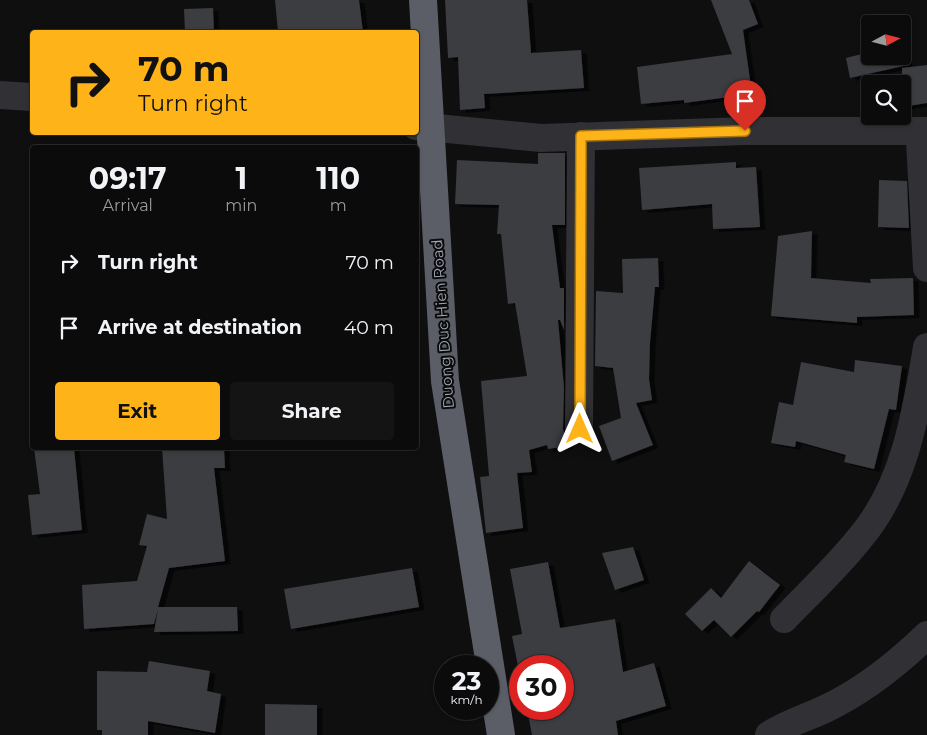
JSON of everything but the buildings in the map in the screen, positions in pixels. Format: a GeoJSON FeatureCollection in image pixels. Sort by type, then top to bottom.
{"type":"FeatureCollection","features":[{"type":"Feature","properties":{"kind":"highway","name":"Duong Duc Hien Road"},"geometry":{"type":"LineString","coordinates":[[423,0],[424,127],[445,381],[501,735]]}},
{"type":"Feature","properties":{"kind":"street"},"geometry":{"type":"LineString","coordinates":[[0,95],[30,97]]}},
{"type":"Feature","properties":{"kind":"street"},"geometry":{"type":"LineString","coordinates":[[424,127],[541,138],[745,131],[922,131],[920,142],[927,268]]}},
{"type":"Feature","properties":{"kind":"street"},"geometry":{"type":"LineString","coordinates":[[580,429],[581,136]]}},
{"type":"Feature","properties":{"kind":"street"},"geometry":{"type":"LineString","coordinates":[[784,618],[861,537],[880,508],[898,472],[912,431],[927,347]]}},
{"type":"Feature","properties":{"kind":"street"},"geometry":{"type":"LineString","coordinates":[[769,735],[794,720],[823,710],[850,696],[878,678],[927,635]]}},
{"type":"Feature","properties":{"kind":"route"},"geometry":{"type":"LineString","coordinates":[[580,429],[581,136],[745,131]]}}]}
